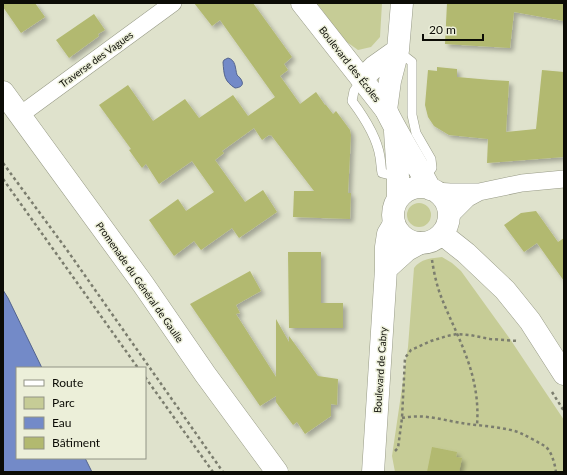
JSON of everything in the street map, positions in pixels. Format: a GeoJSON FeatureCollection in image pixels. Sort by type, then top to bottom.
{"type":"FeatureCollection","features":[{"type":"Feature","properties":{"kind":"main road","name":"Boulevard des Écoles"},"geometry":{"type":"LineString","coordinates":[[302,3],[362,79],[390,119],[430,186]]}},
{"type":"Feature","properties":{"kind":"main road"},"geometry":{"type":"LineString","coordinates":[[398,199],[398,177],[390,119],[390,81],[398,50],[402,3]]}},
{"type":"Feature","properties":{"kind":"main road"},"geometry":{"type":"LineString","coordinates":[[362,79],[374,67],[398,50]]}},
{"type":"Feature","properties":{"kind":"main road","name":"Promenade du Général de Gaulle"},"geometry":{"type":"LineString","coordinates":[[3,92],[143,284],[205,374],[277,472]]}},
{"type":"Feature","properties":{"kind":"main road"},"geometry":{"type":"LineString","coordinates":[[430,186],[446,202],[448,210],[445,226],[435,239],[428,242],[426,250],[404,238],[398,232],[394,224],[393,211],[398,199],[404,192],[412,188],[430,186]]}},
{"type":"Feature","properties":{"kind":"main road","name":"Boulevard de Cabry"},"geometry":{"type":"LineString","coordinates":[[373,469],[386,269],[386,247],[388,234],[394,224]]}},
{"type":"Feature","properties":{"kind":"main road"},"geometry":{"type":"LineString","coordinates":[[445,226],[466,253],[505,290],[530,321],[564,374]]}},
{"type":"Feature","properties":{"kind":"main road"},"geometry":{"type":"LineString","coordinates":[[386,269],[407,250],[426,250]]}},
{"type":"Feature","properties":{"kind":"street","name":"Traverse des Vagues"},"geometry":{"type":"LineString","coordinates":[[20,115],[173,3]]}},
{"type":"Feature","properties":{"kind":"street"},"geometry":{"type":"LineString","coordinates":[[430,186],[450,192],[479,192],[522,183],[561,179]]}},
{"type":"Feature","properties":{"kind":"street"},"geometry":{"type":"LineString","coordinates":[[445,226],[468,198],[479,192]]}},
{"type":"Feature","properties":{"kind":"lane"},"geometry":{"type":"LineString","coordinates":[[398,50],[412,62],[412,115],[416,133],[431,160],[432,168],[430,186]]}},
{"type":"Feature","properties":{"kind":"lane"},"geometry":{"type":"LineString","coordinates":[[362,79],[354,91],[352,101],[363,116],[374,140],[380,156],[382,173],[398,177]]}},
{"type":"Feature","properties":{"kind":"path"},"geometry":{"type":"LineString","coordinates":[[3,163],[67,250],[223,472]]}},
{"type":"Feature","properties":{"kind":"path"},"geometry":{"type":"LineString","coordinates":[[3,179],[137,367]]}},
{"type":"Feature","properties":{"kind":"path"},"geometry":{"type":"LineString","coordinates":[[426,250],[441,298],[472,372],[476,392],[477,425]]}},
{"type":"Feature","properties":{"kind":"path"},"geometry":{"type":"LineString","coordinates":[[373,469],[384,468],[388,455],[396,451],[398,448],[402,418],[405,358],[412,350],[447,336],[457,334],[490,339],[519,341]]}},
{"type":"Feature","properties":{"kind":"path"},"geometry":{"type":"LineString","coordinates":[[146,378],[213,472]]}},
{"type":"Feature","properties":{"kind":"path"},"geometry":{"type":"LineString","coordinates":[[552,392],[564,411]]}},
{"type":"Feature","properties":{"kind":"path"},"geometry":{"type":"LineString","coordinates":[[402,418],[425,417],[519,432],[546,447],[554,462],[556,472]]}},
{"type":"Feature","properties":{"kind":"green space"},"geometry":{"type":"Polygon","coordinates":[[[317,3],[382,3],[380,37],[371,47],[358,50],[344,40],[317,3]]]}},
{"type":"Feature","properties":{"kind":"green space"},"geometry":{"type":"Polygon","coordinates":[[[419,203],[427,207],[431,215],[427,223],[419,227],[411,223],[407,215],[411,207],[419,203]]]}},
{"type":"Feature","properties":{"kind":"green space"},"geometry":{"type":"Polygon","coordinates":[[[442,257],[461,271],[510,339],[564,420],[564,472],[395,472],[392,456],[408,347],[414,268],[423,261],[442,257]]]}},
{"type":"Feature","properties":{"kind":"water"},"geometry":{"type":"Polygon","coordinates":[[[228,58],[234,62],[237,75],[242,81],[241,86],[235,88],[225,77],[223,62],[228,58]]]}},
{"type":"Feature","properties":{"kind":"water"},"geometry":{"type":"Polygon","coordinates":[[[3,290],[42,367],[16,367],[16,459],[86,459],[92,472],[3,472],[3,290]]]}},
{"type":"Feature","properties":{"kind":"building"},"geometry":{"type":"Polygon","coordinates":[[[3,3],[35,3],[45,17],[21,33],[3,7],[3,3]]]}},
{"type":"Feature","properties":{"kind":"building"},"geometry":{"type":"Polygon","coordinates":[[[194,3],[253,3],[292,57],[284,64],[288,70],[280,76],[300,104],[316,92],[333,114],[336,111],[350,130],[348,193],[351,193],[350,219],[293,217],[294,191],[314,191],[271,135],[262,140],[254,128],[222,151],[224,153],[215,160],[245,202],[263,190],[277,212],[239,238],[232,228],[201,250],[194,241],[174,256],[149,220],[178,199],[186,211],[214,192],[192,161],[159,184],[146,164],[142,168],[129,150],[131,149],[99,105],[128,85],[153,121],[185,99],[199,118],[233,95],[248,116],[275,97],[220,20],[212,26],[194,3]]]}},
{"type":"Feature","properties":{"kind":"building"},"geometry":{"type":"Polygon","coordinates":[[[447,3],[564,3],[564,21],[514,12],[510,48],[445,44],[447,3]]]}},
{"type":"Feature","properties":{"kind":"building"},"geometry":{"type":"Polygon","coordinates":[[[94,14],[105,30],[69,58],[56,40],[94,14]]]}},
{"type":"Feature","properties":{"kind":"building"},"geometry":{"type":"Polygon","coordinates":[[[437,67],[457,69],[457,77],[509,81],[506,132],[536,129],[542,70],[564,72],[564,157],[487,163],[488,139],[449,135],[434,126],[428,117],[425,105],[428,70],[437,71],[437,67]]]}},
{"type":"Feature","properties":{"kind":"building"},"geometry":{"type":"Polygon","coordinates":[[[536,211],[558,242],[564,238],[564,281],[537,243],[524,252],[504,225],[521,213],[536,211]]]}},
{"type":"Feature","properties":{"kind":"building"},"geometry":{"type":"Polygon","coordinates":[[[288,252],[321,252],[321,303],[343,303],[343,328],[289,328],[288,252]]]}},
{"type":"Feature","properties":{"kind":"building"},"geometry":{"type":"Polygon","coordinates":[[[250,271],[261,291],[236,305],[240,313],[236,314],[276,377],[276,319],[289,342],[289,336],[318,376],[338,379],[337,405],[331,404],[331,416],[305,434],[297,422],[293,425],[276,402],[276,396],[260,406],[190,304],[250,271]]]}},
{"type":"Feature","properties":{"kind":"building"},"geometry":{"type":"Polygon","coordinates":[[[432,447],[457,452],[456,457],[462,458],[459,472],[427,472],[432,447]]]}}]}
